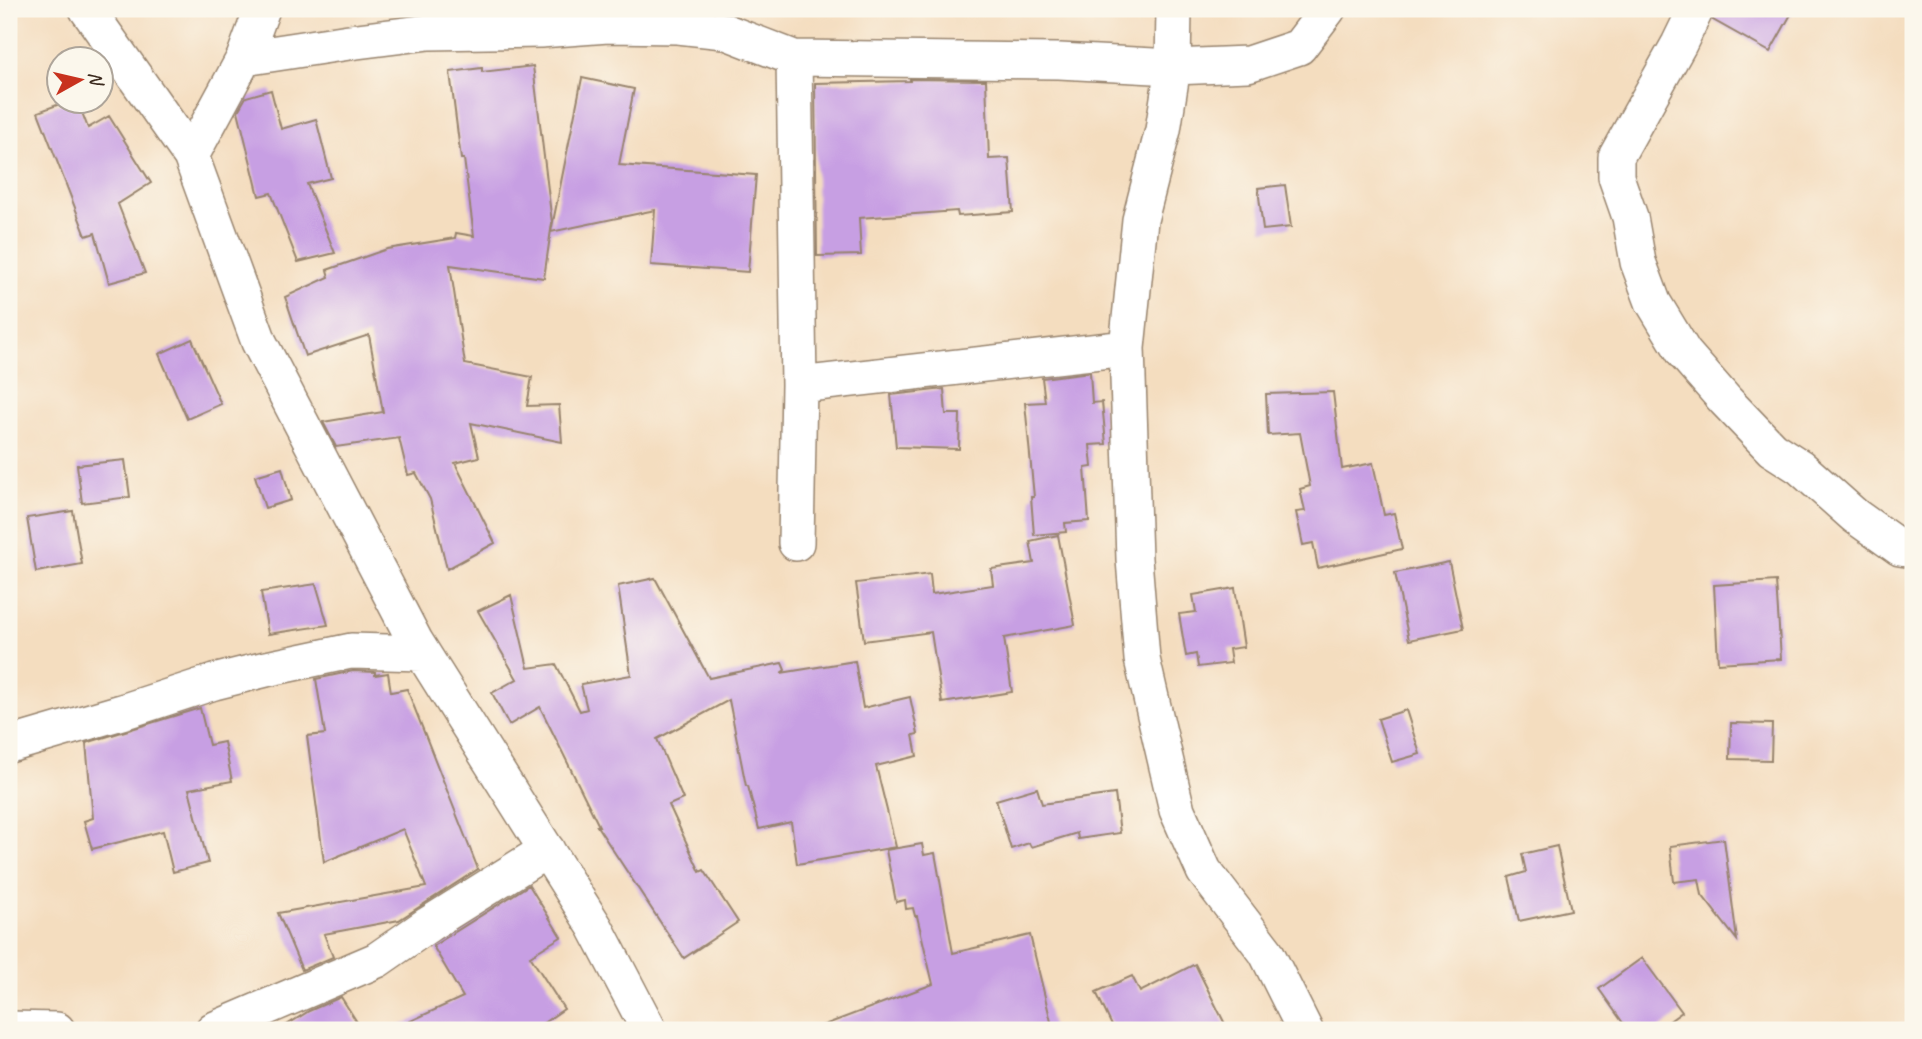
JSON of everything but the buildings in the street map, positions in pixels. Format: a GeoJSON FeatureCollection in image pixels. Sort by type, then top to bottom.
{"type":"FeatureCollection","features":[{"type":"Feature","properties":{"kind":"street"},"geometry":{"type":"LineString","coordinates":[[87,9],[191,156],[258,342],[422,653],[596,927],[649,1030]]}},
{"type":"Feature","properties":{"kind":"street"},"geometry":{"type":"LineString","coordinates":[[191,156],[244,58],[262,9]]}},
{"type":"Feature","properties":{"kind":"street"},"geometry":{"type":"LineString","coordinates":[[1174,9],[1173,67],[1163,130],[1140,220],[1127,348],[1134,559],[1142,659],[1177,810],[1204,871],[1266,952],[1305,1030]]}},
{"type":"Feature","properties":{"kind":"street"},"geometry":{"type":"LineString","coordinates":[[244,58],[429,32],[540,30],[608,25],[678,26],[724,31],[794,58],[1059,61],[1173,67],[1248,64],[1299,47],[1328,9]]}},
{"type":"Feature","properties":{"kind":"street"},"geometry":{"type":"LineString","coordinates":[[1696,9],[1616,156],[1616,177],[1630,217],[1638,262],[1653,302],[1684,353],[1772,449],[1800,467],[1855,516],[1899,548],[1913,550]]}},
{"type":"Feature","properties":{"kind":"street"},"geometry":{"type":"LineString","coordinates":[[794,58],[799,385],[796,543]]}},
{"type":"Feature","properties":{"kind":"street"},"geometry":{"type":"LineString","coordinates":[[799,385],[1127,348]]}},
{"type":"Feature","properties":{"kind":"street"},"geometry":{"type":"LineString","coordinates":[[9,745],[125,712],[214,682],[351,651],[422,653]]}},
{"type":"Feature","properties":{"kind":"street"},"geometry":{"type":"LineString","coordinates":[[213,1030],[377,960],[547,850]]}},
{"type":"Feature","properties":{"kind":"street"},"geometry":{"type":"LineString","coordinates":[[9,1029],[57,1030]]}}]}
